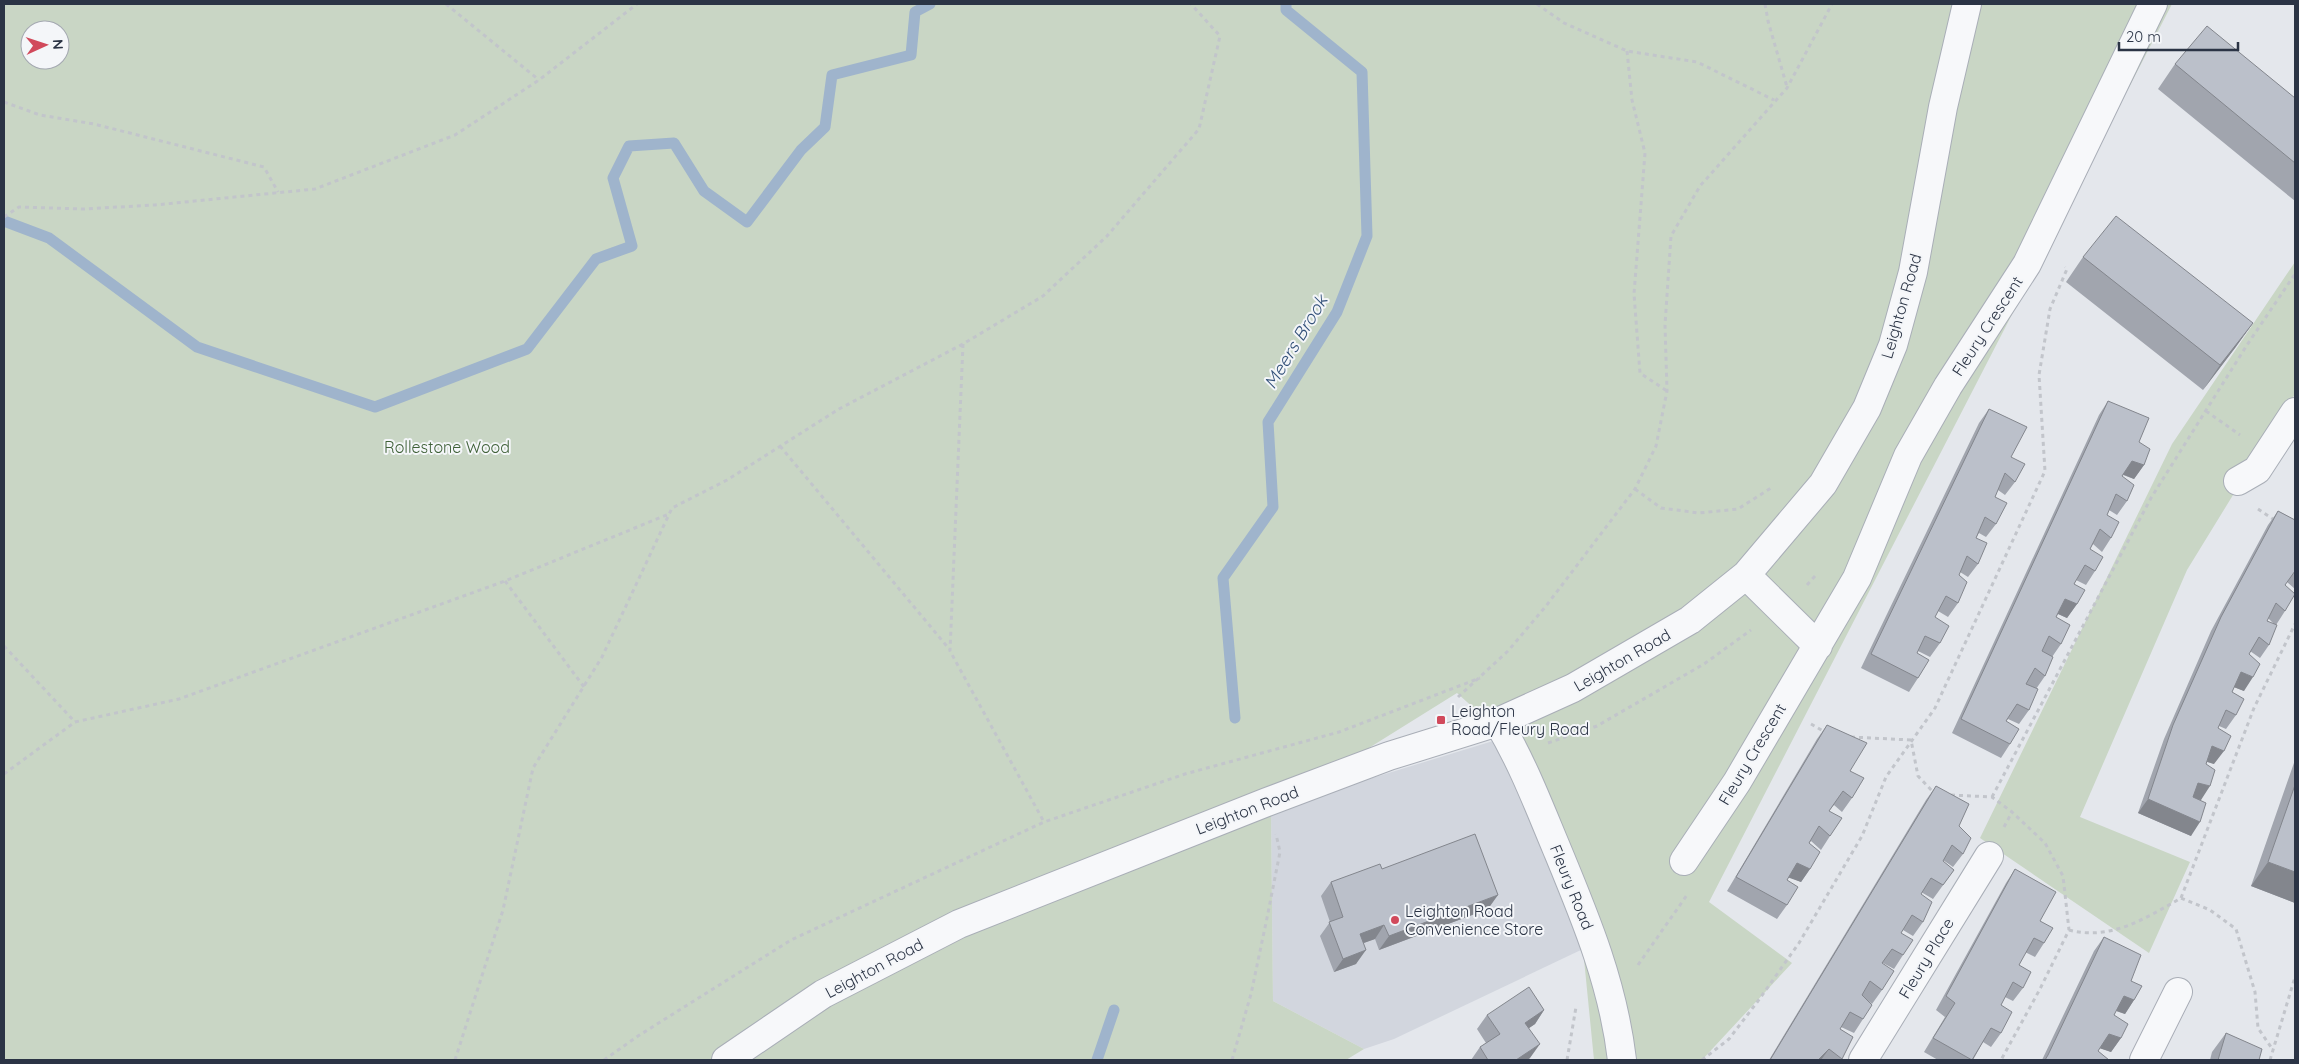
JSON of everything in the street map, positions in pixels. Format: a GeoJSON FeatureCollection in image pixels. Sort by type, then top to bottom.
{"type":"FeatureCollection","features":[{"type":"Feature","properties":{"kind":"street","name":"Leighton Road"},"geometry":{"type":"LineString","coordinates":[[726,1060],[823,994],[959,924],[1267,802],[1389,756],[1498,722],[1573,688],[1690,620],[1746,574],[1823,484],[1867,408],[1893,345],[1913,272],[1943,108],[1967,4]]}},
{"type":"Feature","properties":{"kind":"street","name":"Fleury Crescent"},"geometry":{"type":"LineString","coordinates":[[1684,861],[1737,782],[1857,578],[1908,456],[1948,386],[2027,264],[2153,4]]}},
{"type":"Feature","properties":{"kind":"street"},"geometry":{"type":"LineString","coordinates":[[2238,481],[2257,470],[2295,412]]}},
{"type":"Feature","properties":{"kind":"street"},"geometry":{"type":"LineString","coordinates":[[1746,574],[1818,646]]}},
{"type":"Feature","properties":{"kind":"street","name":"Fleury Road"},"geometry":{"type":"LineString","coordinates":[[1498,722],[1516,753],[1589,926],[1613,1001],[1622,1060]]}},
{"type":"Feature","properties":{"kind":"street","name":"Fleury Place"},"geometry":{"type":"LineString","coordinates":[[1863,1060],[1989,856]]}},
{"type":"Feature","properties":{"kind":"street"},"geometry":{"type":"LineString","coordinates":[[2144,1060],[2178,992]]}},
{"type":"Feature","properties":{"kind":"path"},"geometry":{"type":"LineString","coordinates":[[446,4],[539,80]]}},
{"type":"Feature","properties":{"kind":"path"},"geometry":{"type":"LineString","coordinates":[[4,217],[20,207],[83,209],[155,205],[315,189],[455,135],[539,80],[637,4]]}},
{"type":"Feature","properties":{"kind":"path"},"geometry":{"type":"LineString","coordinates":[[455,1060],[503,910],[533,768],[602,656],[672,508],[727,480],[839,409],[962,344],[1043,296],[1107,236],[1199,130],[1220,36],[1191,4]]}},
{"type":"Feature","properties":{"kind":"path"},"geometry":{"type":"LineString","coordinates":[[1537,4],[1564,23],[1627,51],[1697,62],[1774,100]]}},
{"type":"Feature","properties":{"kind":"path"},"geometry":{"type":"LineString","coordinates":[[1765,4],[1768,21],[1788,88]]}},
{"type":"Feature","properties":{"kind":"path"},"geometry":{"type":"LineString","coordinates":[[1457,698],[1508,651],[1546,606],[1634,489],[1656,446],[1667,391],[1666,325],[1671,236],[1700,186],[1774,100],[1788,88],[1832,4]]}},
{"type":"Feature","properties":{"kind":"path"},"geometry":{"type":"LineString","coordinates":[[1627,51],[1632,100],[1645,153],[1634,294],[1640,373],[1667,391]]}},
{"type":"Feature","properties":{"kind":"path"},"geometry":{"type":"LineString","coordinates":[[4,102],[40,115],[94,124],[264,168],[278,192]]}},
{"type":"Feature","properties":{"kind":"path"},"geometry":{"type":"LineString","coordinates":[[1702,1060],[1729,1039],[1799,943],[1862,836],[1886,777],[1935,708],[2045,471],[2038,375],[2050,309],[2067,269],[2036,246]]}},
{"type":"Feature","properties":{"kind":"path"},"geometry":{"type":"LineString","coordinates":[[1992,797],[2151,498],[2247,345],[2295,274]]}},
{"type":"Feature","properties":{"kind":"path"},"geometry":{"type":"LineString","coordinates":[[950,650],[962,344]]}},
{"type":"Feature","properties":{"kind":"path"},"geometry":{"type":"LineString","coordinates":[[780,446],[950,650],[1044,822]]}},
{"type":"Feature","properties":{"kind":"path"},"geometry":{"type":"LineString","coordinates":[[2238,481],[2250,505],[2280,524]]}},
{"type":"Feature","properties":{"kind":"path"},"geometry":{"type":"LineString","coordinates":[[1634,489],[1661,508],[1699,514],[1738,509],[1776,484]]}},
{"type":"Feature","properties":{"kind":"path"},"geometry":{"type":"LineString","coordinates":[[4,774],[76,722],[179,699],[505,581],[669,514]]}},
{"type":"Feature","properties":{"kind":"path"},"geometry":{"type":"LineString","coordinates":[[505,581],[584,687]]}},
{"type":"Feature","properties":{"kind":"path"},"geometry":{"type":"LineString","coordinates":[[2069,930],[2083,934],[2108,932],[2140,922],[2181,898],[2254,708],[2295,624]]}},
{"type":"Feature","properties":{"kind":"path"},"geometry":{"type":"LineString","coordinates":[[4,646],[76,722]]}},
{"type":"Feature","properties":{"kind":"path"},"geometry":{"type":"LineString","coordinates":[[604,1060],[638,1036],[792,940],[1044,822],[1185,774],[1339,732],[1480,678]]}},
{"type":"Feature","properties":{"kind":"path"},"geometry":{"type":"LineString","coordinates":[[1782,704],[1822,731],[1832,733]]}},
{"type":"Feature","properties":{"kind":"path"},"geometry":{"type":"LineString","coordinates":[[1841,735],[1911,740]]}},
{"type":"Feature","properties":{"kind":"path"},"geometry":{"type":"LineString","coordinates":[[1911,740],[1918,776],[1935,794],[1992,797],[2012,812],[2045,843],[2063,876],[2069,930],[2040,989],[2001,1060]]}},
{"type":"Feature","properties":{"kind":"path"},"geometry":{"type":"LineString","coordinates":[[1232,1060],[1251,994],[1280,852],[1267,802]]}},
{"type":"Feature","properties":{"kind":"path"},"geometry":{"type":"LineString","coordinates":[[1613,1001],[1688,896],[1684,861]]}},
{"type":"Feature","properties":{"kind":"path"},"geometry":{"type":"LineString","coordinates":[[2181,898],[2210,910],[2236,929],[2255,992],[2258,1028],[2273,1050]]}},
{"type":"Feature","properties":{"kind":"path"},"geometry":{"type":"LineString","coordinates":[[2270,1060],[2295,977]]}},
{"type":"Feature","properties":{"kind":"shaded area"},"geometry":{"type":"Polygon","coordinates":[[[1506,737],[1583,949],[1394,1039],[1364,1049],[1273,1001],[1271,809],[1506,737]]]}},
{"type":"Feature","properties":{"kind":"green space","name":"Rollestone Wood"},"geometry":{"type":"Polygon","coordinates":[[[4,4],[2172,4],[1709,902],[1792,963],[1702,1060],[1594,1060],[1583,949],[1506,737],[1457,693],[1271,809],[1273,1001],[1364,1049],[1346,1060],[4,1060],[4,4]]]}},
{"type":"Feature","properties":{"kind":"green space"},"geometry":{"type":"Polygon","coordinates":[[[2295,262],[2295,394],[2187,570],[2080,817],[2190,862],[2149,953],[1980,838],[2172,444],[2295,262]]]}},
{"type":"Feature","properties":{"kind":"building"},"geometry":{"type":"Polygon","coordinates":[[[2207,26],[2295,98],[2295,163],[2175,64],[2207,26]]]}},
{"type":"Feature","properties":{"kind":"building"},"geometry":{"type":"Polygon","coordinates":[[[2116,216],[2253,323],[2220,365],[2083,257],[2116,216]]]}},
{"type":"Feature","properties":{"kind":"building"},"geometry":{"type":"Polygon","coordinates":[[[2108,401],[2149,418],[2139,442],[2150,449],[2144,465],[2132,461],[2122,476],[2134,485],[2127,501],[2116,494],[2107,515],[2119,522],[2111,538],[2100,529],[2090,549],[2103,557],[2095,571],[2085,565],[2074,584],[2085,590],[2077,604],[2065,599],[2056,617],[2070,625],[2061,644],[2049,636],[2042,651],[2053,657],[2045,676],[2035,668],[2026,684],[2038,689],[2029,710],[2017,704],[2006,721],[2019,729],[2010,744],[1961,719],[2108,401]]]}},
{"type":"Feature","properties":{"kind":"building"},"geometry":{"type":"Polygon","coordinates":[[[1989,409],[2027,427],[2011,457],[2025,464],[2015,482],[2005,473],[1995,497],[2007,503],[1996,524],[1985,517],[1976,538],[1987,543],[1978,564],[1967,556],[1959,575],[1967,582],[1958,603],[1946,596],[1935,617],[1949,626],[1940,643],[1925,636],[1917,653],[1929,660],[1918,678],[1871,654],[1989,409]]]}},
{"type":"Feature","properties":{"kind":"building"},"geometry":{"type":"Polygon","coordinates":[[[2278,511],[2295,520],[2295,571],[2285,585],[2295,594],[2285,611],[2276,603],[2267,621],[2277,625],[2269,645],[2259,637],[2249,654],[2260,664],[2253,677],[2241,672],[2232,692],[2244,699],[2236,715],[2226,710],[2218,728],[2231,736],[2224,751],[2212,746],[2206,764],[2215,770],[2210,786],[2198,783],[2193,797],[2206,803],[2200,822],[2148,799],[2173,725],[2221,617],[2278,511]]]}},
{"type":"Feature","properties":{"kind":"building"},"geometry":{"type":"Polygon","coordinates":[[[1827,725],[1867,743],[1850,771],[1864,778],[1852,798],[1843,791],[1829,811],[1842,818],[1830,836],[1819,826],[1809,843],[1820,852],[1810,869],[1797,863],[1787,880],[1798,887],[1787,905],[1736,877],[1827,725]]]}},
{"type":"Feature","properties":{"kind":"building"},"geometry":{"type":"Polygon","coordinates":[[[2295,785],[2295,872],[2268,862],[2295,785]]]}},
{"type":"Feature","properties":{"kind":"building"},"geometry":{"type":"Polygon","coordinates":[[[1936,786],[1969,804],[1959,826],[1971,838],[1963,854],[1952,845],[1943,861],[1954,870],[1943,885],[1931,878],[1921,894],[1932,902],[1923,922],[1912,915],[1901,933],[1913,940],[1903,955],[1892,949],[1882,963],[1894,971],[1882,990],[1870,981],[1862,995],[1872,1005],[1863,1019],[1850,1012],[1840,1029],[1853,1037],[1842,1059],[1829,1049],[1818,1060],[1770,1060],[1936,786]]]}},
{"type":"Feature","properties":{"kind":"building","name":"Leighton Road Convenience Store"},"geometry":{"type":"Polygon","coordinates":[[[1475,834],[1498,895],[1389,936],[1384,925],[1360,934],[1366,950],[1343,959],[1329,922],[1343,917],[1331,882],[1380,864],[1382,869],[1475,834]]]}},
{"type":"Feature","properties":{"kind":"building"},"geometry":{"type":"Polygon","coordinates":[[[2015,869],[2056,892],[2040,921],[2053,928],[2044,943],[2034,938],[2019,965],[2031,972],[2023,988],[2013,982],[2001,1005],[2012,1012],[2001,1033],[1991,1028],[1972,1060],[1933,1038],[1955,1003],[1946,996],[2015,869]]]}},
{"type":"Feature","properties":{"kind":"building"},"geometry":{"type":"Polygon","coordinates":[[[2104,937],[2141,955],[2131,981],[2142,986],[2134,1000],[2124,996],[2114,1015],[2128,1024],[2121,1038],[2109,1034],[2098,1051],[2109,1060],[2045,1060],[2048,1055],[2104,937]]]}},
{"type":"Feature","properties":{"kind":"building"},"geometry":{"type":"Polygon","coordinates":[[[1529,987],[1544,1010],[1525,1023],[1540,1044],[1516,1060],[1488,1060],[1480,1047],[1500,1034],[1487,1015],[1529,987]]]}},
{"type":"Feature","properties":{"kind":"building"},"geometry":{"type":"Polygon","coordinates":[[[2226,1033],[2262,1049],[2259,1060],[2218,1060],[2226,1033]]]}},
{"type":"Feature","properties":{"kind":"waterway"},"geometry":{"type":"LineString","coordinates":[[4,221],[49,238],[197,347],[375,407],[527,349],[596,259],[632,246],[613,178],[629,146],[674,143],[704,191],[747,222],[801,150],[825,127],[832,75],[911,55],[915,12],[930,4]]}},
{"type":"Feature","properties":{"kind":"waterway","name":"Meers Brook"},"geometry":{"type":"LineString","coordinates":[[1235,718],[1223,578],[1273,507],[1268,422],[1337,312],[1367,236],[1362,72],[1286,10],[1286,4]]}},
{"type":"Feature","properties":{"kind":"waterway","name":"Meers Brook"},"geometry":{"type":"LineString","coordinates":[[1097,1060],[1114,1010]]}},
{"type":"Feature","properties":{"kind":"place","name":"Leighton Road/Fleury Road"},"geometry":{"type":"Point","coordinates":[1441,720]}},
{"type":"Feature","properties":{"kind":"place","name":"Leighton Road Convenience Store"},"geometry":{"type":"Point","coordinates":[1395,920]}}]}
